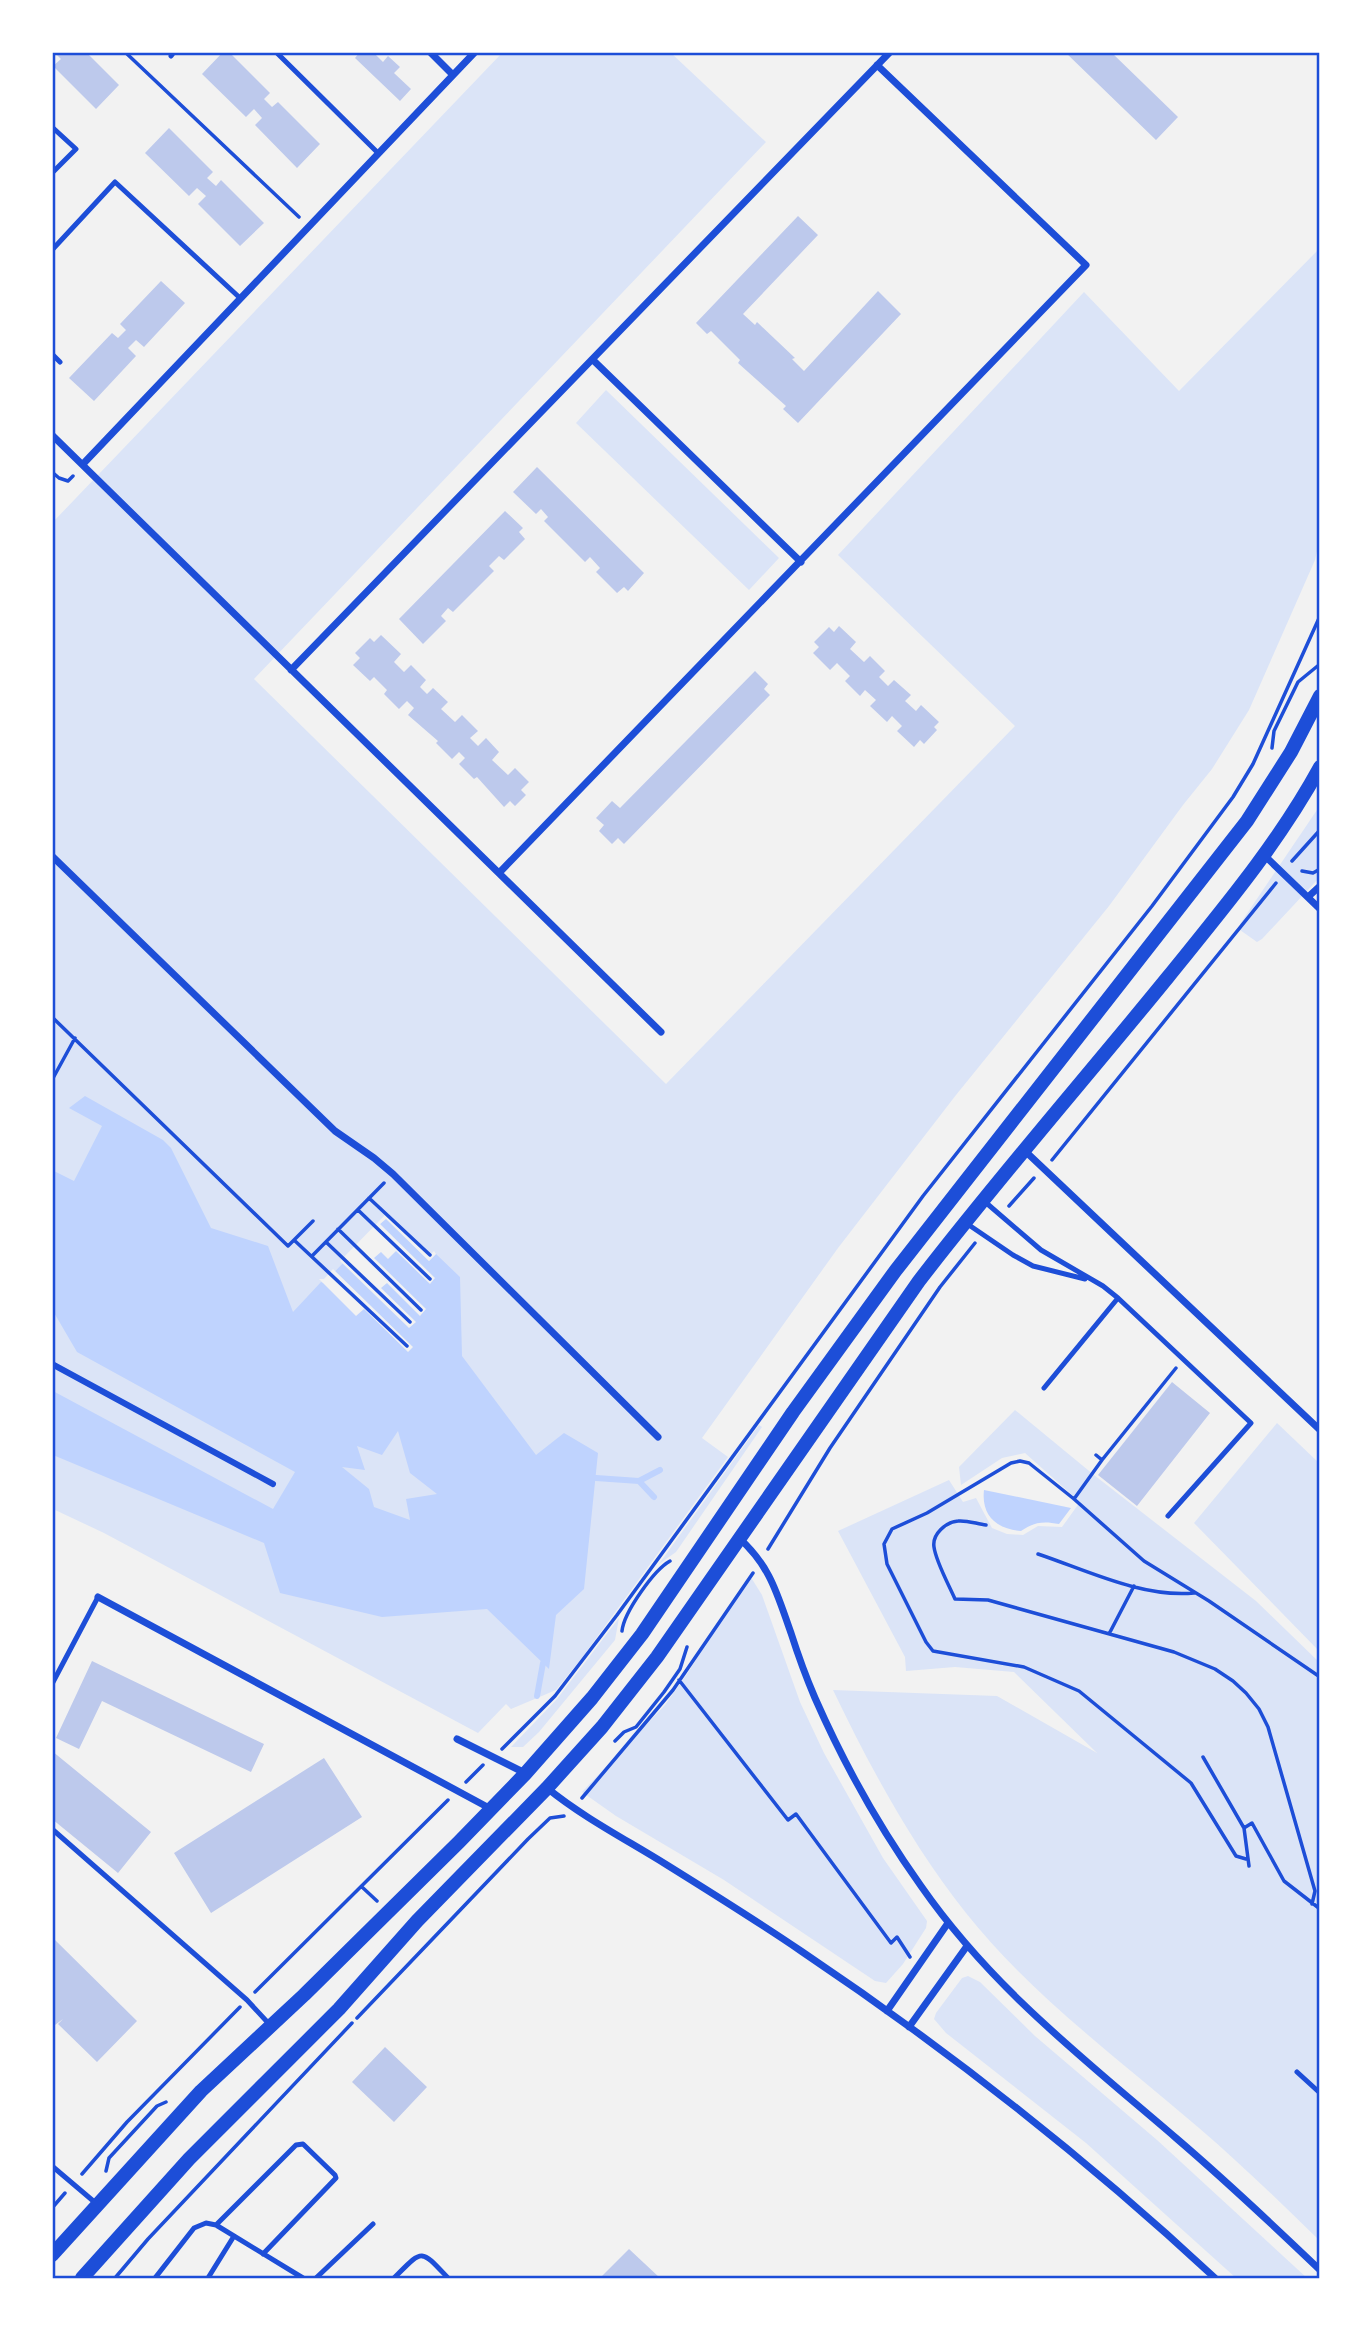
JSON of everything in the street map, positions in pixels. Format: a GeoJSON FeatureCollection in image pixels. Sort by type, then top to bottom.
{"type":"FeatureCollection","features":[{"type":"Feature","properties":{"kind":"main road"},"geometry":{"type":"LineString","coordinates":[[52,2255],[201,2091],[492,1809],[566,1729],[616,1668],[793,1412],[896,1270],[1247,821],[1291,752],[1320,696]]}},
{"type":"Feature","properties":{"kind":"main road"},"geometry":{"type":"LineString","coordinates":[[82,2278],[189,2160],[339,2009],[417,1921],[547,1788],[602,1727],[657,1657],[878,1337],[965,1222],[1179,964],[1264,855],[1320,767]]}},
{"type":"Feature","properties":{"kind":"street"},"geometry":{"type":"LineString","coordinates":[[430,52],[453,75]]}},
{"type":"Feature","properties":{"kind":"street"},"geometry":{"type":"LineString","coordinates":[[83,464],[475,52]]}},
{"type":"Feature","properties":{"kind":"street"},"geometry":{"type":"LineString","coordinates":[[291,670],[890,52]]}},
{"type":"Feature","properties":{"kind":"street"},"geometry":{"type":"LineString","coordinates":[[499,873],[1086,265],[877,65]]}},
{"type":"Feature","properties":{"kind":"street"},"geometry":{"type":"LineString","coordinates":[[593,360],[801,562]]}},
{"type":"Feature","properties":{"kind":"street"},"geometry":{"type":"LineString","coordinates":[[52,435],[661,1032]]}},
{"type":"Feature","properties":{"kind":"street"},"geometry":{"type":"LineString","coordinates":[[1264,855],[1320,908]]}},
{"type":"Feature","properties":{"kind":"street"},"geometry":{"type":"LineString","coordinates":[[52,856],[335,1131],[393,1174],[657,1437]]}},
{"type":"Feature","properties":{"kind":"street"},"geometry":{"type":"LineString","coordinates":[[1308,897],[1320,886]]}},
{"type":"Feature","properties":{"kind":"street"},"geometry":{"type":"LineString","coordinates":[[1024,1150],[1320,1430]]}},
{"type":"Feature","properties":{"kind":"street"},"geometry":{"type":"LineString","coordinates":[[52,1364],[273,1484]]}},
{"type":"Feature","properties":{"kind":"street"},"geometry":{"type":"LineString","coordinates":[[739,1538],[765,1567],[777,1590],[815,1696],[853,1778],[898,1853],[948,1923],[1041,2024],[1178,2139],[1320,2270]]}},
{"type":"Feature","properties":{"kind":"street"},"geometry":{"type":"LineString","coordinates":[[98,1597],[492,1809]]}},
{"type":"Feature","properties":{"kind":"street"},"geometry":{"type":"LineString","coordinates":[[457,1739],[525,1773]]}},
{"type":"Feature","properties":{"kind":"street"},"geometry":{"type":"LineString","coordinates":[[547,1788],[586,1817],[712,1893],[800,1951],[909,2027],[1060,2144],[1215,2278]]}},
{"type":"Feature","properties":{"kind":"street"},"geometry":{"type":"LineString","coordinates":[[887,2011],[948,1923]]}},
{"type":"Feature","properties":{"kind":"street"},"geometry":{"type":"LineString","coordinates":[[909,2027],[967,1946]]}},
{"type":"Feature","properties":{"kind":"lane"},"geometry":{"type":"LineString","coordinates":[[276,52],[378,153]]}},
{"type":"Feature","properties":{"kind":"lane"},"geometry":{"type":"LineString","coordinates":[[52,127],[76,149],[52,173]]}},
{"type":"Feature","properties":{"kind":"lane"},"geometry":{"type":"LineString","coordinates":[[52,250],[115,182],[240,298]]}},
{"type":"Feature","properties":{"kind":"lane"},"geometry":{"type":"LineString","coordinates":[[52,354],[60,362]]}},
{"type":"Feature","properties":{"kind":"lane"},"geometry":{"type":"LineString","coordinates":[[983,1200],[1041,1250],[1058,1258],[1088,1280]]}},
{"type":"Feature","properties":{"kind":"lane"},"geometry":{"type":"LineString","coordinates":[[965,1222],[1033,1266],[1103,1286],[1251,1423],[1168,1516]]}},
{"type":"Feature","properties":{"kind":"lane"},"geometry":{"type":"LineString","coordinates":[[1044,1388],[1118,1298]]}},
{"type":"Feature","properties":{"kind":"lane"},"geometry":{"type":"LineString","coordinates":[[52,1684],[98,1597]]}},
{"type":"Feature","properties":{"kind":"lane"},"geometry":{"type":"LineString","coordinates":[[52,1829],[247,2000],[271,2026]]}},
{"type":"Feature","properties":{"kind":"lane"},"geometry":{"type":"LineString","coordinates":[[1297,2073],[1320,2093]]}},
{"type":"Feature","properties":{"kind":"lane"},"geometry":{"type":"LineString","coordinates":[[216,2225],[296,2145],[303,2144],[336,2178],[263,2254]]}},
{"type":"Feature","properties":{"kind":"lane"},"geometry":{"type":"LineString","coordinates":[[52,2166],[98,2205]]}},
{"type":"Feature","properties":{"kind":"lane"},"geometry":{"type":"LineString","coordinates":[[155,2278],[194,2228],[206,2223],[216,2225],[303,2278]]}},
{"type":"Feature","properties":{"kind":"lane"},"geometry":{"type":"LineString","coordinates":[[316,2278],[373,2224]]}},
{"type":"Feature","properties":{"kind":"lane"},"geometry":{"type":"LineString","coordinates":[[208,2278],[234,2236]]}},
{"type":"Feature","properties":{"kind":"lane"},"geometry":{"type":"LineString","coordinates":[[394,2278],[416,2256],[422,2255],[428,2257],[448,2278]]}},
{"type":"Feature","properties":{"kind":"path"},"geometry":{"type":"LineString","coordinates":[[125,52],[309,226]]}},
{"type":"Feature","properties":{"kind":"path"},"geometry":{"type":"LineString","coordinates":[[52,472],[68,481],[83,464]]}},
{"type":"Feature","properties":{"kind":"path"},"geometry":{"type":"LineString","coordinates":[[52,2208],[127,2122],[563,1686],[923,1196],[1144,917],[1233,797],[1253,764],[1320,617]]}},
{"type":"Feature","properties":{"kind":"path"},"geometry":{"type":"LineString","coordinates":[[1271,754],[1274,731],[1298,682],[1320,664]]}},
{"type":"Feature","properties":{"kind":"path"},"geometry":{"type":"LineString","coordinates":[[1044,1169],[1292,861],[1320,830]]}},
{"type":"Feature","properties":{"kind":"path"},"geometry":{"type":"LineString","coordinates":[[1292,861],[1304,872],[1313,873],[1320,869]]}},
{"type":"Feature","properties":{"kind":"path"},"geometry":{"type":"LineString","coordinates":[[52,1017],[288,1246],[313,1221]]}},
{"type":"Feature","properties":{"kind":"path"},"geometry":{"type":"LineString","coordinates":[[52,1080],[75,1038]]}},
{"type":"Feature","properties":{"kind":"path"},"geometry":{"type":"LineString","coordinates":[[312,1256],[393,1174]]}},
{"type":"Feature","properties":{"kind":"path"},"geometry":{"type":"LineString","coordinates":[[369,1199],[430,1255]]}},
{"type":"Feature","properties":{"kind":"path"},"geometry":{"type":"LineString","coordinates":[[358,1210],[430,1279]]}},
{"type":"Feature","properties":{"kind":"path"},"geometry":{"type":"LineString","coordinates":[[338,1230],[421,1310]]}},
{"type":"Feature","properties":{"kind":"path"},"geometry":{"type":"LineString","coordinates":[[294,1240],[407,1346]]}},
{"type":"Feature","properties":{"kind":"path"},"geometry":{"type":"LineString","coordinates":[[326,1242],[410,1322]]}},
{"type":"Feature","properties":{"kind":"path"},"geometry":{"type":"LineString","coordinates":[[1074,1499],[1183,1359]]}},
{"type":"Feature","properties":{"kind":"path"},"geometry":{"type":"LineString","coordinates":[[1097,1455],[1102,1460]]}},
{"type":"Feature","properties":{"kind":"path"},"geometry":{"type":"LineString","coordinates":[[1246,1859],[1236,1856],[1191,1783],[1079,1691],[1024,1667],[933,1651],[885,1558],[885,1539],[892,1529],[927,1513],[1016,1461],[1034,1466],[1125,1547],[1320,1677]]}},
{"type":"Feature","properties":{"kind":"path"},"geometry":{"type":"LineString","coordinates":[[986,1525],[961,1520],[951,1522],[942,1527],[936,1536],[934,1546],[955,1599],[988,1600],[1174,1652],[1208,1665],[1233,1681],[1259,1709],[1274,1743],[1315,1891],[1312,1904]]}},
{"type":"Feature","properties":{"kind":"path"},"geometry":{"type":"LineString","coordinates":[[1038,1554],[1134,1586],[1181,1594],[1195,1592]]}},
{"type":"Feature","properties":{"kind":"path"},"geometry":{"type":"LineString","coordinates":[[1109,1634],[1134,1586]]}},
{"type":"Feature","properties":{"kind":"path"},"geometry":{"type":"LineString","coordinates":[[680,1680],[788,1821],[796,1814],[891,1943],[897,1937],[918,1966]]}},
{"type":"Feature","properties":{"kind":"path"},"geometry":{"type":"LineString","coordinates":[[1203,1757],[1244,1828],[1249,1866]]}},
{"type":"Feature","properties":{"kind":"path"},"geometry":{"type":"LineString","coordinates":[[1244,1828],[1252,1823],[1284,1881],[1320,1909]]}},
{"type":"Feature","properties":{"kind":"shaded area"},"geometry":{"type":"Polygon","coordinates":[[[502,53],[671,53],[766,142],[254,679],[666,1084],[1015,726],[838,555],[1084,292],[1179,391],[1319,249],[1319,542],[1315,560],[1249,710],[1212,769],[1109,906],[956,1095],[838,1248],[702,1438],[728,1457],[556,1690],[511,1709],[506,1704],[478,1733],[104,1533],[53,1509],[53,522],[502,53]]]}},
{"type":"Feature","properties":{"kind":"shaded area"},"geometry":{"type":"Polygon","coordinates":[[[606,390],[779,558],[749,590],[576,423],[606,390]]]}},
{"type":"Feature","properties":{"kind":"shaded area"},"geometry":{"type":"Polygon","coordinates":[[[1319,807],[1319,878],[1257,942],[1240,930],[1240,924],[1319,807]]]}},
{"type":"Feature","properties":{"kind":"shaded area"},"geometry":{"type":"Polygon","coordinates":[[[1015,1410],[1256,1601],[1319,1662],[1319,2240],[1215,2142],[1077,2026],[992,1943],[946,1887],[910,1833],[833,1690],[997,1696],[1097,1753],[1014,1672],[955,1667],[906,1671],[905,1657],[838,1531],[949,1480],[963,1502],[976,1498],[992,1528],[1007,1534],[1023,1535],[1038,1526],[1062,1527],[1080,1502],[1025,1453],[1002,1458],[961,1485],[959,1467],[1015,1410]]]}},
{"type":"Feature","properties":{"kind":"shaded area"},"geometry":{"type":"Polygon","coordinates":[[[1277,1423],[1319,1463],[1319,1651],[1194,1523],[1277,1423]]]}},
{"type":"Feature","properties":{"kind":"shaded area"},"geometry":{"type":"Polygon","coordinates":[[[759,1425],[762,1427],[676,1552],[659,1564],[759,1425]]]}},
{"type":"Feature","properties":{"kind":"shaded area"},"geometry":{"type":"Polygon","coordinates":[[[747,1579],[752,1579],[762,1595],[800,1702],[824,1753],[883,1858],[927,1921],[926,1928],[903,1964],[886,1983],[875,1981],[724,1880],[616,1816],[582,1792],[665,1705],[747,1579]]]}},
{"type":"Feature","properties":{"kind":"shaded area"},"geometry":{"type":"Polygon","coordinates":[[[619,1618],[615,1640],[539,1732],[523,1747],[511,1747],[557,1699],[619,1618]]]}},
{"type":"Feature","properties":{"kind":"shaded area"},"geometry":{"type":"Polygon","coordinates":[[[968,1976],[980,1982],[1035,2036],[1157,2140],[1307,2278],[1236,2278],[1086,2143],[946,2033],[934,2019],[936,2013],[962,1978],[968,1976]]]}},
{"type":"Feature","properties":{"kind":"water"},"geometry":{"type":"Polygon","coordinates":[[[85,1096],[163,1140],[171,1148],[211,1228],[268,1246],[293,1312],[386,1218],[429,1261],[436,1254],[460,1277],[462,1356],[536,1455],[564,1433],[598,1453],[584,1589],[556,1615],[549,1669],[487,1609],[382,1617],[280,1593],[264,1543],[53,1455],[53,1391],[273,1509],[295,1472],[77,1352],[53,1311],[52,1170],[74,1181],[102,1126],[69,1108],[85,1096]],[[398,1431],[382,1455],[357,1446],[365,1470],[342,1467],[369,1489],[374,1507],[410,1520],[406,1499],[437,1494],[410,1473],[398,1431]]]}},
{"type":"Feature","properties":{"kind":"water"},"geometry":{"type":"Polygon","coordinates":[[[984,1490],[1071,1508],[1059,1524],[1039,1523],[1021,1531],[1012,1530],[992,1520],[985,1507],[984,1490]]]}},
{"type":"Feature","properties":{"kind":"pier"},"geometry":{"type":"Polygon","coordinates":[[[385,1215],[429,1256],[434,1251],[436,1254],[429,1261],[386,1219],[380,1224],[435,1278],[430,1284],[396,1251],[388,1259],[381,1252],[374,1258],[426,1309],[420,1316],[387,1283],[381,1288],[416,1322],[409,1328],[340,1261],[385,1215]]]}},
{"type":"Feature","properties":{"kind":"pier"},"geometry":{"type":"Polygon","coordinates":[[[333,1269],[413,1347],[408,1352],[364,1309],[356,1316],[319,1279],[324,1279],[333,1269]]]}},
{"type":"Feature","properties":{"kind":"building"},"geometry":{"type":"Polygon","coordinates":[[[54,52],[86,52],[119,85],[96,109],[53,66],[61,59],[54,52]]]}},
{"type":"Feature","properties":{"kind":"building"},"geometry":{"type":"Polygon","coordinates":[[[223,52],[229,52],[270,93],[264,99],[272,107],[278,102],[320,144],[297,168],[255,125],[262,118],[254,109],[246,117],[202,74],[223,52]]]}},
{"type":"Feature","properties":{"kind":"building"},"geometry":{"type":"Polygon","coordinates":[[[360,52],[373,52],[383,62],[388,56],[400,67],[394,73],[411,89],[400,101],[355,58],[360,52]]]}},
{"type":"Feature","properties":{"kind":"building"},"geometry":{"type":"Polygon","coordinates":[[[1065,52],[1111,52],[1178,117],[1156,140],[1065,52]]]}},
{"type":"Feature","properties":{"kind":"building"},"geometry":{"type":"Polygon","coordinates":[[[169,128],[213,172],[207,178],[216,186],[221,180],[264,223],[240,246],[198,204],[206,196],[197,188],[189,196],[145,153],[169,128]]]}},
{"type":"Feature","properties":{"kind":"building"},"geometry":{"type":"Polygon","coordinates":[[[798,216],[818,235],[743,314],[755,325],[757,322],[795,358],[792,359],[804,371],[878,291],[901,314],[798,423],[783,409],[786,406],[738,363],[740,360],[711,331],[707,334],[696,323],[798,216]]]}},
{"type":"Feature","properties":{"kind":"building"},"geometry":{"type":"Polygon","coordinates":[[[161,281],[185,303],[144,347],[136,340],[128,348],[136,356],[94,401],[69,378],[112,333],[118,338],[126,330],[120,324],[161,281]]]}},
{"type":"Feature","properties":{"kind":"building"},"geometry":{"type":"Polygon","coordinates":[[[537,467],[644,573],[628,591],[624,587],[617,593],[596,572],[600,568],[590,557],[585,562],[544,521],[548,517],[541,509],[536,514],[513,492],[537,467]]]}},
{"type":"Feature","properties":{"kind":"building"},"geometry":{"type":"Polygon","coordinates":[[[505,511],[523,528],[519,532],[525,539],[504,560],[499,556],[489,566],[494,571],[453,612],[448,608],[441,616],[446,621],[423,644],[399,619],[505,511]]]}},
{"type":"Feature","properties":{"kind":"building"},"geometry":{"type":"Polygon","coordinates":[[[839,626],[856,642],[850,649],[864,662],[870,656],[885,671],[879,677],[888,686],[894,680],[911,695],[905,701],[916,711],[921,705],[939,722],[934,727],[937,730],[924,744],[920,740],[914,747],[897,731],[902,726],[892,716],[887,722],[870,706],[876,700],[865,690],[860,696],[845,681],[850,676],[837,663],[830,670],[813,653],[819,647],[814,642],[829,627],[834,632],[839,626]]]}},
{"type":"Feature","properties":{"kind":"building"},"geometry":{"type":"Polygon","coordinates":[[[381,635],[401,654],[394,662],[404,672],[411,665],[426,680],[420,687],[427,694],[433,688],[448,702],[441,709],[455,722],[462,715],[478,731],[470,738],[478,746],[486,738],[499,752],[492,760],[508,775],[515,768],[529,782],[521,790],[526,795],[515,806],[510,801],[504,807],[477,777],[474,779],[459,764],[465,758],[459,752],[452,759],[436,743],[438,741],[408,715],[414,708],[407,701],[399,709],[384,694],[387,690],[374,677],[370,681],[353,665],[360,658],[355,653],[370,638],[374,642],[381,635]]]}},
{"type":"Feature","properties":{"kind":"building"},"geometry":{"type":"Polygon","coordinates":[[[755,671],[768,684],[764,689],[770,695],[624,844],[618,838],[612,844],[599,831],[604,825],[596,818],[612,801],[620,808],[755,671]]]}},
{"type":"Feature","properties":{"kind":"building"},"geometry":{"type":"Polygon","coordinates":[[[1172,1382],[1210,1413],[1137,1506],[1098,1475],[1172,1382]]]}},
{"type":"Feature","properties":{"kind":"building"},"geometry":{"type":"Polygon","coordinates":[[[92,1661],[264,1744],[251,1772],[102,1701],[79,1749],[56,1738],[92,1661]]]}},
{"type":"Feature","properties":{"kind":"building"},"geometry":{"type":"Polygon","coordinates":[[[52,1751],[151,1832],[118,1873],[52,1819],[52,1751]]]}},
{"type":"Feature","properties":{"kind":"building"},"geometry":{"type":"Polygon","coordinates":[[[324,1758],[362,1817],[211,1913],[174,1853],[324,1758]]]}},
{"type":"Feature","properties":{"kind":"building"},"geometry":{"type":"Polygon","coordinates":[[[52,1937],[137,2021],[97,2062],[58,2024],[63,2019],[55,2025],[52,2023],[52,1937]]]}},
{"type":"Feature","properties":{"kind":"building"},"geometry":{"type":"Polygon","coordinates":[[[385,2047],[427,2087],[394,2122],[352,2082],[385,2047]]]}},
{"type":"Feature","properties":{"kind":"building"},"geometry":{"type":"Polygon","coordinates":[[[629,2249],[660,2278],[600,2278],[629,2249]]]}},
{"type":"Feature","properties":{"kind":"waterway"},"geometry":{"type":"LineString","coordinates":[[596,1478],[639,1481],[660,1470]]}},
{"type":"Feature","properties":{"kind":"waterway"},"geometry":{"type":"LineString","coordinates":[[639,1481],[654,1497]]}},
{"type":"Feature","properties":{"kind":"waterway"},"geometry":{"type":"LineString","coordinates":[[537,1696],[543,1663]]}}]}
